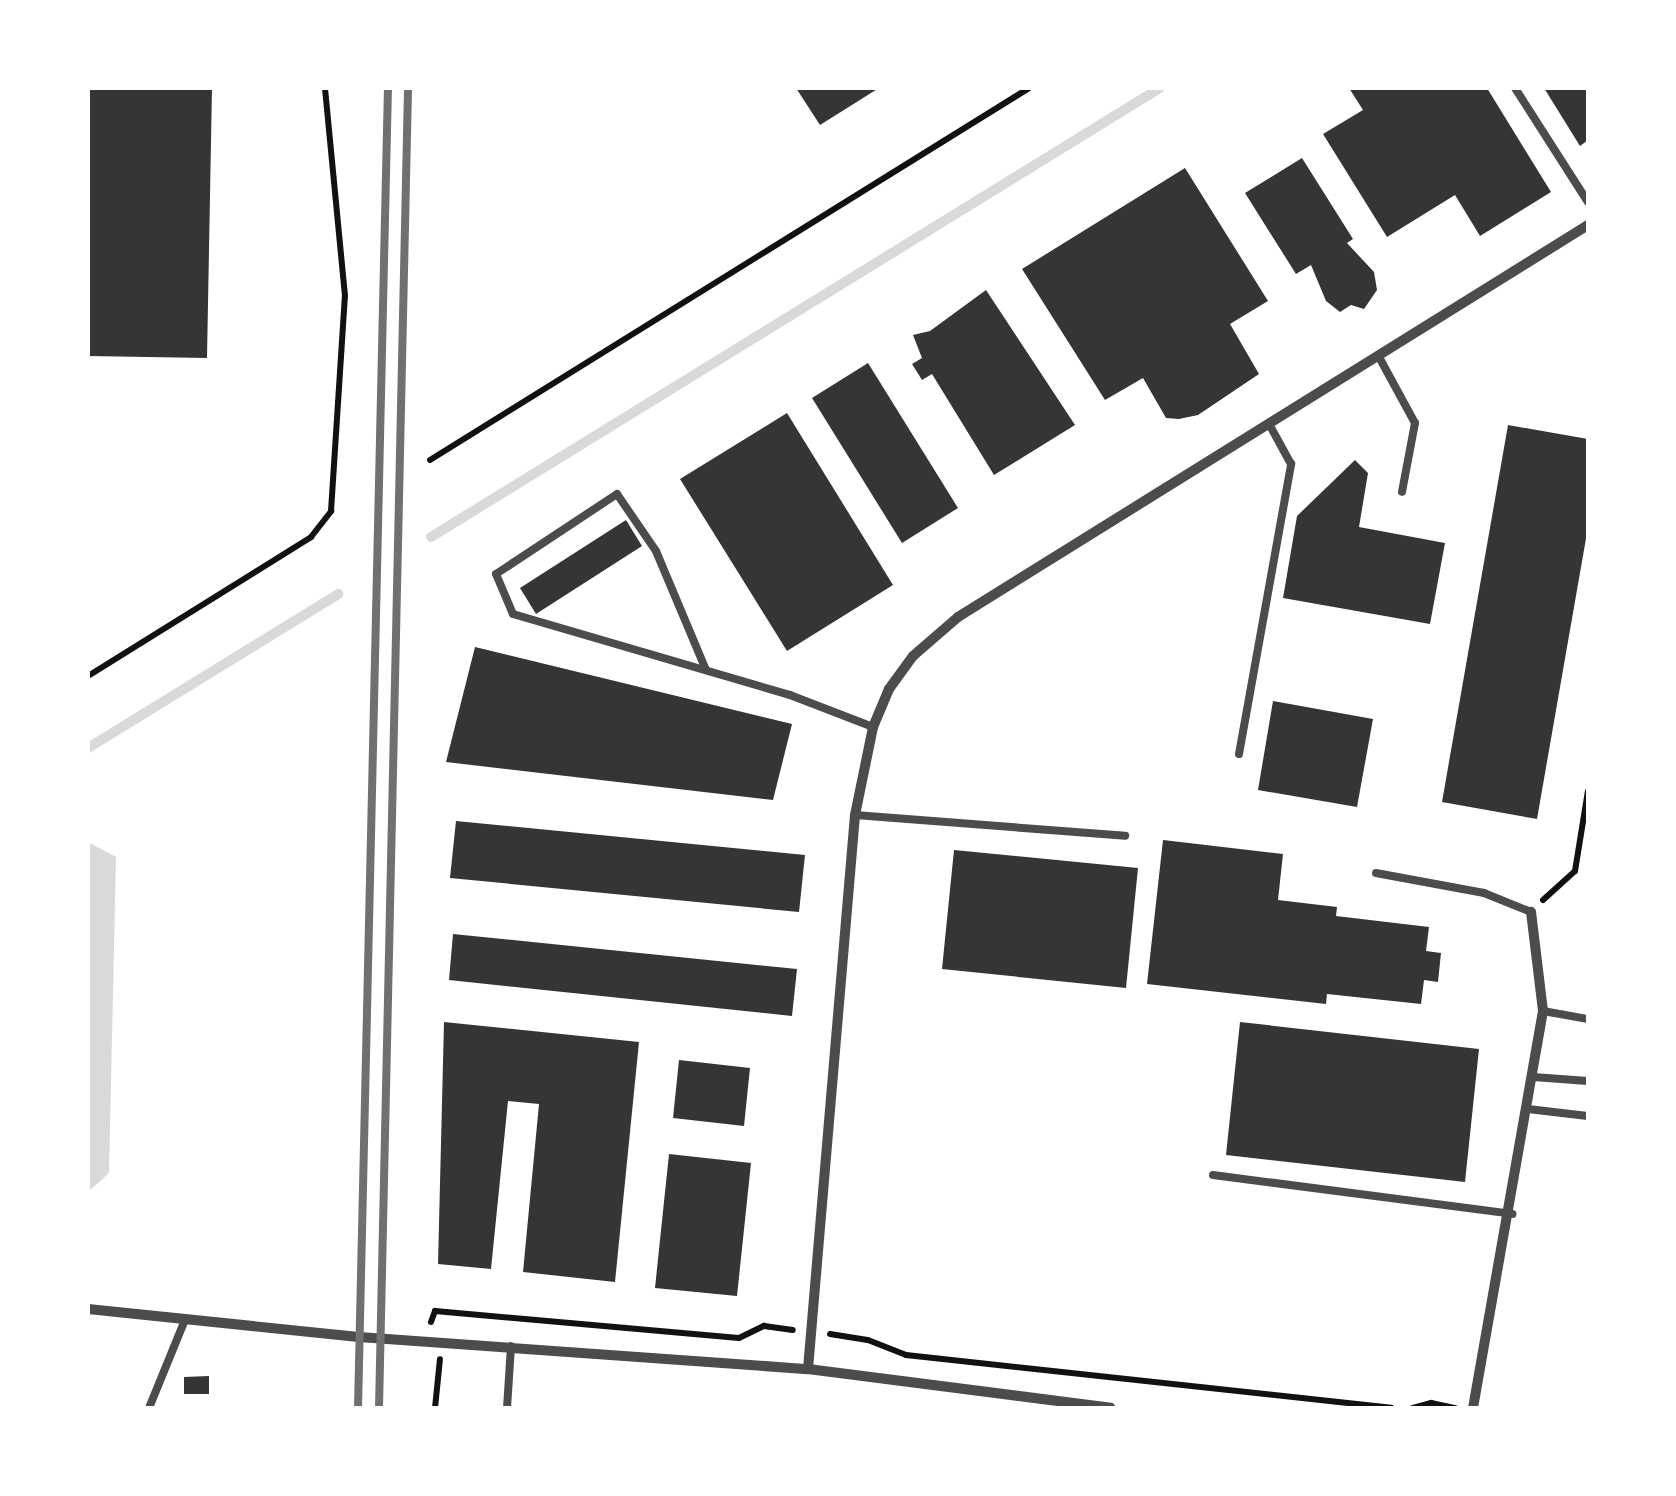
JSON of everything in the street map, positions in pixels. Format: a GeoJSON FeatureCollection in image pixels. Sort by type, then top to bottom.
{"type":"FeatureCollection","features":[{"type":"Feature","properties":{"kind":"street"},"geometry":{"type":"LineString","coordinates":[[808,1369],[855,814],[873,728],[912,656],[958,617],[1588,225]]}},
{"type":"Feature","properties":{"kind":"street"},"geometry":{"type":"LineString","coordinates":[[1474,1408],[1512,1214],[1544,1012],[1531,912]]}},
{"type":"Feature","properties":{"kind":"street"},"geometry":{"type":"LineString","coordinates":[[88,1308],[423,1342],[808,1369],[1111,1408]]}},
{"type":"Feature","properties":{"kind":"lane"},"geometry":{"type":"LineString","coordinates":[[1515,88],[1588,202]]}},
{"type":"Feature","properties":{"kind":"lane"},"geometry":{"type":"LineString","coordinates":[[1380,357],[1415,422],[1402,492]]}},
{"type":"Feature","properties":{"kind":"lane"},"geometry":{"type":"LineString","coordinates":[[1239,754],[1291,464],[1269,424]]}},
{"type":"Feature","properties":{"kind":"lane"},"geometry":{"type":"LineString","coordinates":[[706,670],[656,551],[617,494],[496,574],[513,614],[706,670],[873,728]]}},
{"type":"Feature","properties":{"kind":"lane"},"geometry":{"type":"LineString","coordinates":[[855,814],[1125,836]]}},
{"type":"Feature","properties":{"kind":"lane"},"geometry":{"type":"LineString","coordinates":[[1376,872],[1484,893],[1531,912]]}},
{"type":"Feature","properties":{"kind":"lane"},"geometry":{"type":"LineString","coordinates":[[1544,1012],[1588,1019]]}},
{"type":"Feature","properties":{"kind":"lane"},"geometry":{"type":"LineString","coordinates":[[1533,1076],[1588,1081]]}},
{"type":"Feature","properties":{"kind":"lane"},"geometry":{"type":"LineString","coordinates":[[1528,1109],[1588,1116]]}},
{"type":"Feature","properties":{"kind":"lane"},"geometry":{"type":"LineString","coordinates":[[1213,1175],[1512,1214]]}},
{"type":"Feature","properties":{"kind":"lane"},"geometry":{"type":"LineString","coordinates":[[150,1408],[185,1320]]}},
{"type":"Feature","properties":{"kind":"lane"},"geometry":{"type":"LineString","coordinates":[[507,1408],[511,1346]]}},
{"type":"Feature","properties":{"kind":"path"},"geometry":{"type":"LineString","coordinates":[[88,676],[311,536],[331,511],[345,296],[325,88]]}},
{"type":"Feature","properties":{"kind":"path"},"geometry":{"type":"LineString","coordinates":[[430,460],[1029,88]]}},
{"type":"Feature","properties":{"kind":"path"},"geometry":{"type":"LineString","coordinates":[[1531,912],[1575,871],[1588,790]]}},
{"type":"Feature","properties":{"kind":"path"},"geometry":{"type":"LineString","coordinates":[[423,1342],[436,1311],[740,1338],[764,1326],[868,1340],[906,1355],[1391,1408]]}},
{"type":"Feature","properties":{"kind":"path"},"geometry":{"type":"LineString","coordinates":[[435,1408],[440,1342]]}},
{"type":"Feature","properties":{"kind":"path"},"geometry":{"type":"LineString","coordinates":[[1413,1408],[1432,1403],[1457,1408]]}},
{"type":"Feature","properties":{"kind":"shaded area"},"geometry":{"type":"Polygon","coordinates":[[[88,842],[116,857],[109,1173],[88,1192],[88,842]]]}},
{"type":"Feature","properties":{"kind":"building"},"geometry":{"type":"Polygon","coordinates":[[[88,88],[212,88],[207,358],[88,356],[88,88]]]}},
{"type":"Feature","properties":{"kind":"building"},"geometry":{"type":"Polygon","coordinates":[[[796,88],[879,88],[820,125],[796,88]]]}},
{"type":"Feature","properties":{"kind":"building"},"geometry":{"type":"Polygon","coordinates":[[[1349,88],[1487,88],[1551,192],[1480,236],[1455,195],[1387,237],[1323,134],[1363,110],[1349,88]]]}},
{"type":"Feature","properties":{"kind":"building"},"geometry":{"type":"Polygon","coordinates":[[[1544,88],[1588,88],[1588,140],[1580,146],[1544,88]]]}},
{"type":"Feature","properties":{"kind":"building"},"geometry":{"type":"Polygon","coordinates":[[[1302,158],[1353,239],[1347,243],[1374,272],[1377,290],[1364,309],[1351,305],[1340,312],[1326,301],[1311,265],[1296,274],[1245,193],[1302,158]]]}},
{"type":"Feature","properties":{"kind":"building"},"geometry":{"type":"Polygon","coordinates":[[[1185,168],[1268,301],[1230,324],[1259,374],[1198,415],[1179,419],[1166,418],[1143,378],[1105,400],[1022,269],[1185,168]]]}},
{"type":"Feature","properties":{"kind":"building"},"geometry":{"type":"Polygon","coordinates":[[[986,290],[1075,425],[994,475],[932,374],[922,380],[912,364],[922,358],[913,335],[930,331],[986,290]]]}},
{"type":"Feature","properties":{"kind":"building"},"geometry":{"type":"Polygon","coordinates":[[[868,363],[958,508],[902,543],[812,398],[868,363]]]}},
{"type":"Feature","properties":{"kind":"building"},"geometry":{"type":"Polygon","coordinates":[[[787,413],[893,585],[787,651],[680,479],[787,413]]]}},
{"type":"Feature","properties":{"kind":"building"},"geometry":{"type":"Polygon","coordinates":[[[1508,425],[1588,439],[1588,527],[1537,819],[1442,802],[1508,425]]]}},
{"type":"Feature","properties":{"kind":"building"},"geometry":{"type":"Polygon","coordinates":[[[1355,460],[1368,473],[1359,527],[1445,543],[1430,624],[1283,598],[1297,516],[1355,460]]]}},
{"type":"Feature","properties":{"kind":"building"},"geometry":{"type":"Polygon","coordinates":[[[626,520],[642,546],[536,614],[520,588],[626,520]]]}},
{"type":"Feature","properties":{"kind":"building"},"geometry":{"type":"Polygon","coordinates":[[[475,647],[792,724],[773,800],[446,762],[475,647]]]}},
{"type":"Feature","properties":{"kind":"building"},"geometry":{"type":"Polygon","coordinates":[[[1273,701],[1373,719],[1357,807],[1258,790],[1273,701]]]}},
{"type":"Feature","properties":{"kind":"building"},"geometry":{"type":"Polygon","coordinates":[[[456,821],[805,855],[799,912],[450,878],[456,821]]]}},
{"type":"Feature","properties":{"kind":"building"},"geometry":{"type":"Polygon","coordinates":[[[1163,840],[1283,854],[1278,900],[1337,907],[1336,916],[1429,927],[1426,951],[1441,953],[1438,982],[1424,980],[1421,1004],[1327,994],[1326,1004],[1147,984],[1163,840]]]}},
{"type":"Feature","properties":{"kind":"building"},"geometry":{"type":"Polygon","coordinates":[[[954,850],[1138,868],[1126,988],[942,969],[954,850]]]}},
{"type":"Feature","properties":{"kind":"building"},"geometry":{"type":"Polygon","coordinates":[[[453,934],[797,969],[792,1016],[449,980],[453,934]]]}},
{"type":"Feature","properties":{"kind":"building"},"geometry":{"type":"Polygon","coordinates":[[[444,1022],[639,1042],[615,1282],[523,1272],[539,1104],[508,1101],[491,1269],[438,1264],[444,1022]]]}},
{"type":"Feature","properties":{"kind":"building"},"geometry":{"type":"Polygon","coordinates":[[[1240,1022],[1479,1049],[1465,1182],[1226,1155],[1240,1022]]]}},
{"type":"Feature","properties":{"kind":"building"},"geometry":{"type":"Polygon","coordinates":[[[679,1060],[750,1068],[744,1126],[673,1118],[679,1060]]]}},
{"type":"Feature","properties":{"kind":"building"},"geometry":{"type":"Polygon","coordinates":[[[669,1154],[751,1163],[737,1296],[655,1288],[669,1154]]]}},
{"type":"Feature","properties":{"kind":"building"},"geometry":{"type":"Polygon","coordinates":[[[209,1376],[209,1394],[184,1394],[184,1377],[209,1376]]]}},
{"type":"Feature","properties":{"kind":"waterway"},"geometry":{"type":"LineString","coordinates":[[431,537],[1160,88]]}},
{"type":"Feature","properties":{"kind":"waterway"},"geometry":{"type":"LineString","coordinates":[[88,748],[338,594]]}},
{"type":"Feature","properties":{"kind":"railway"},"geometry":{"type":"LineString","coordinates":[[358,1408],[388,88]]}},
{"type":"Feature","properties":{"kind":"railway"},"geometry":{"type":"LineString","coordinates":[[379,1408],[408,88]]}}]}
